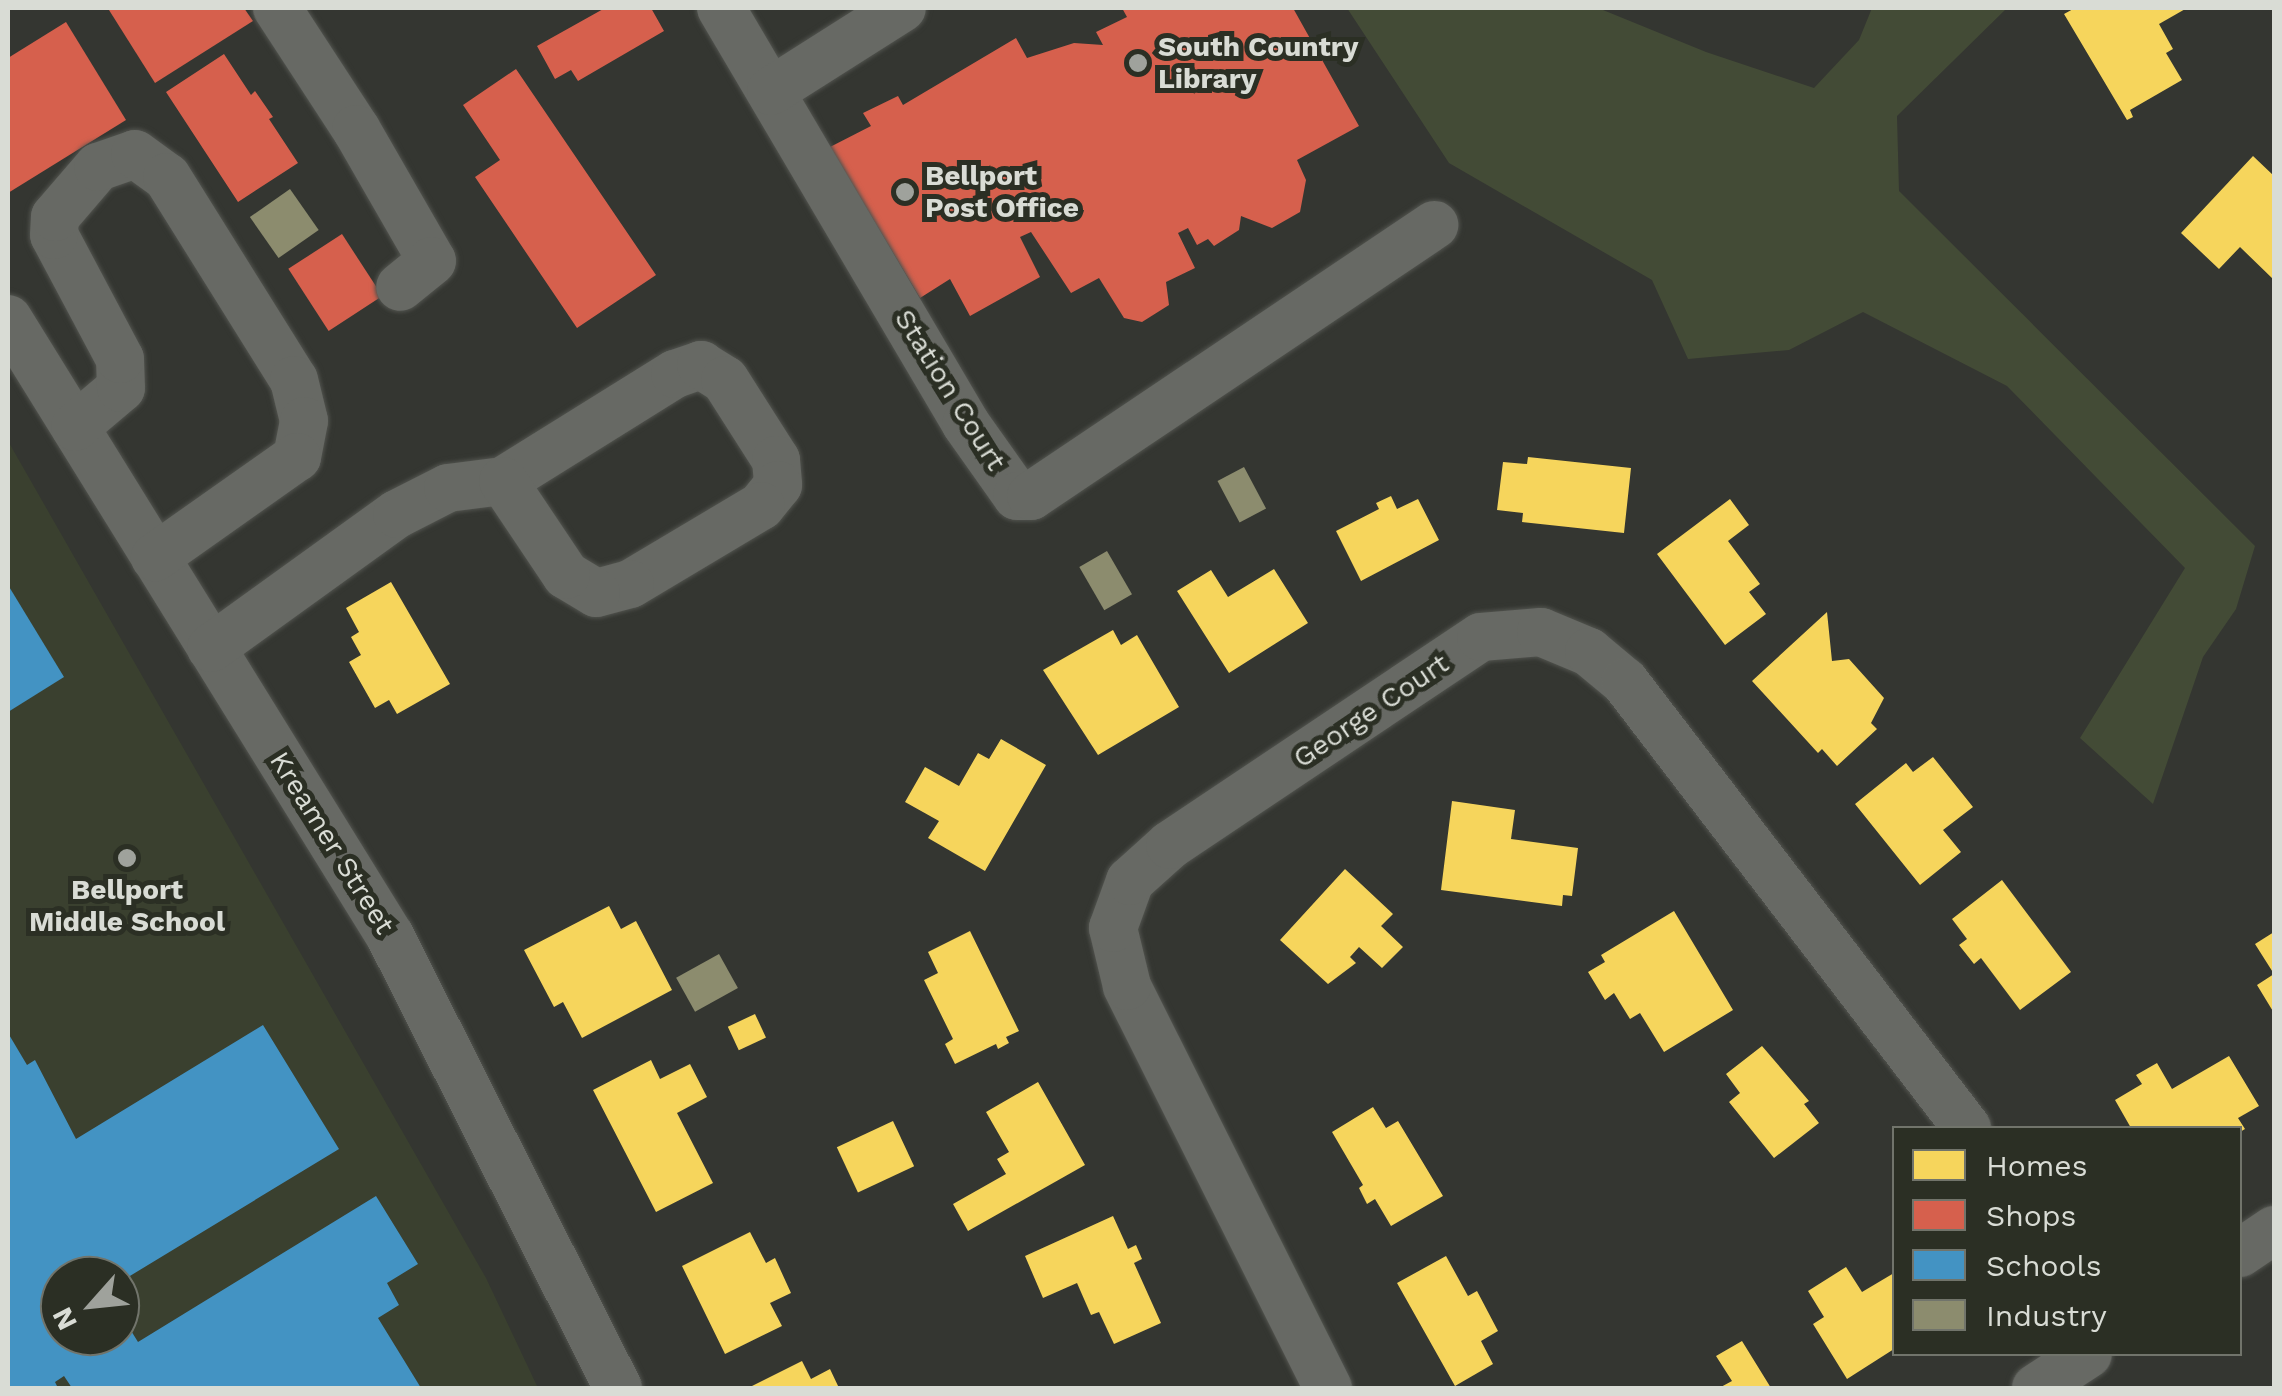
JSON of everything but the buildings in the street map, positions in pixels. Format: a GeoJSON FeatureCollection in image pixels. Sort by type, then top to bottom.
{"type":"FeatureCollection","features":[{"type":"Feature","properties":{"kind":"street"},"geometry":{"type":"LineString","coordinates":[[277,8],[356,130],[432,262],[400,288]]}},
{"type":"Feature","properties":{"kind":"street","name":"Station Court"},"geometry":{"type":"LineString","coordinates":[[721,8],[966,424],[1017,496],[1030,496],[1434,225]]}},
{"type":"Feature","properties":{"kind":"street"},"geometry":{"type":"LineString","coordinates":[[770,91],[902,8]]}},
{"type":"Feature","properties":{"kind":"street"},"geometry":{"type":"LineString","coordinates":[[75,427],[121,388],[120,359],[54,235],[55,217],[98,166],[135,154],[168,177],[294,380],[304,421],[298,457],[155,556]]}},
{"type":"Feature","properties":{"kind":"street","name":"Kreamer Street"},"geometry":{"type":"LineString","coordinates":[[8,318],[390,936],[618,1388]]}},
{"type":"Feature","properties":{"kind":"street"},"geometry":{"type":"LineString","coordinates":[[211,648],[397,514],[448,488],[503,482],[675,374],[701,366],[725,380],[776,460],[778,485],[761,506],[630,584],[596,593],[566,575],[503,482]]}},
{"type":"Feature","properties":{"kind":"street","name":"George Court"},"geometry":{"type":"LineString","coordinates":[[1328,1388],[1128,986],[1113,928],[1130,880],[1170,845],[1481,637],[1541,632],[1590,652],[1625,682],[1965,1126]]}},
{"type":"Feature","properties":{"kind":"street"},"geometry":{"type":"LineString","coordinates":[[2242,1252],[2274,1230]]}},
{"type":"Feature","properties":{"kind":"street"},"geometry":{"type":"LineString","coordinates":[[2036,1388],[2085,1356]]}},
{"type":"Feature","properties":{"kind":"shaded area"},"geometry":{"type":"Polygon","coordinates":[[[1347,8],[1598,8],[1706,52],[1814,88],[1859,40],[1872,8],[2007,8],[1897,116],[1899,191],[2255,546],[2236,609],[2203,657],[2153,804],[2080,738],[2185,568],[2007,386],[1863,312],[1789,350],[1688,359],[1652,280],[1449,163],[1347,8]]]}},
{"type":"Feature","properties":{"kind":"shaded area","name":"Bellport Middle School"},"geometry":{"type":"Polygon","coordinates":[[[8,441],[486,1278],[538,1388],[8,1388],[8,441]]]}},
{"type":"Feature","properties":{"kind":"place","name":"South Country Library"},"geometry":{"type":"Point","coordinates":[1138,63]}},
{"type":"Feature","properties":{"kind":"place","name":"Bellport Post Office"},"geometry":{"type":"Point","coordinates":[905,192]}},
{"type":"Feature","properties":{"kind":"place","name":"Bellport Middle School"},"geometry":{"type":"Point","coordinates":[127,858]}}]}
